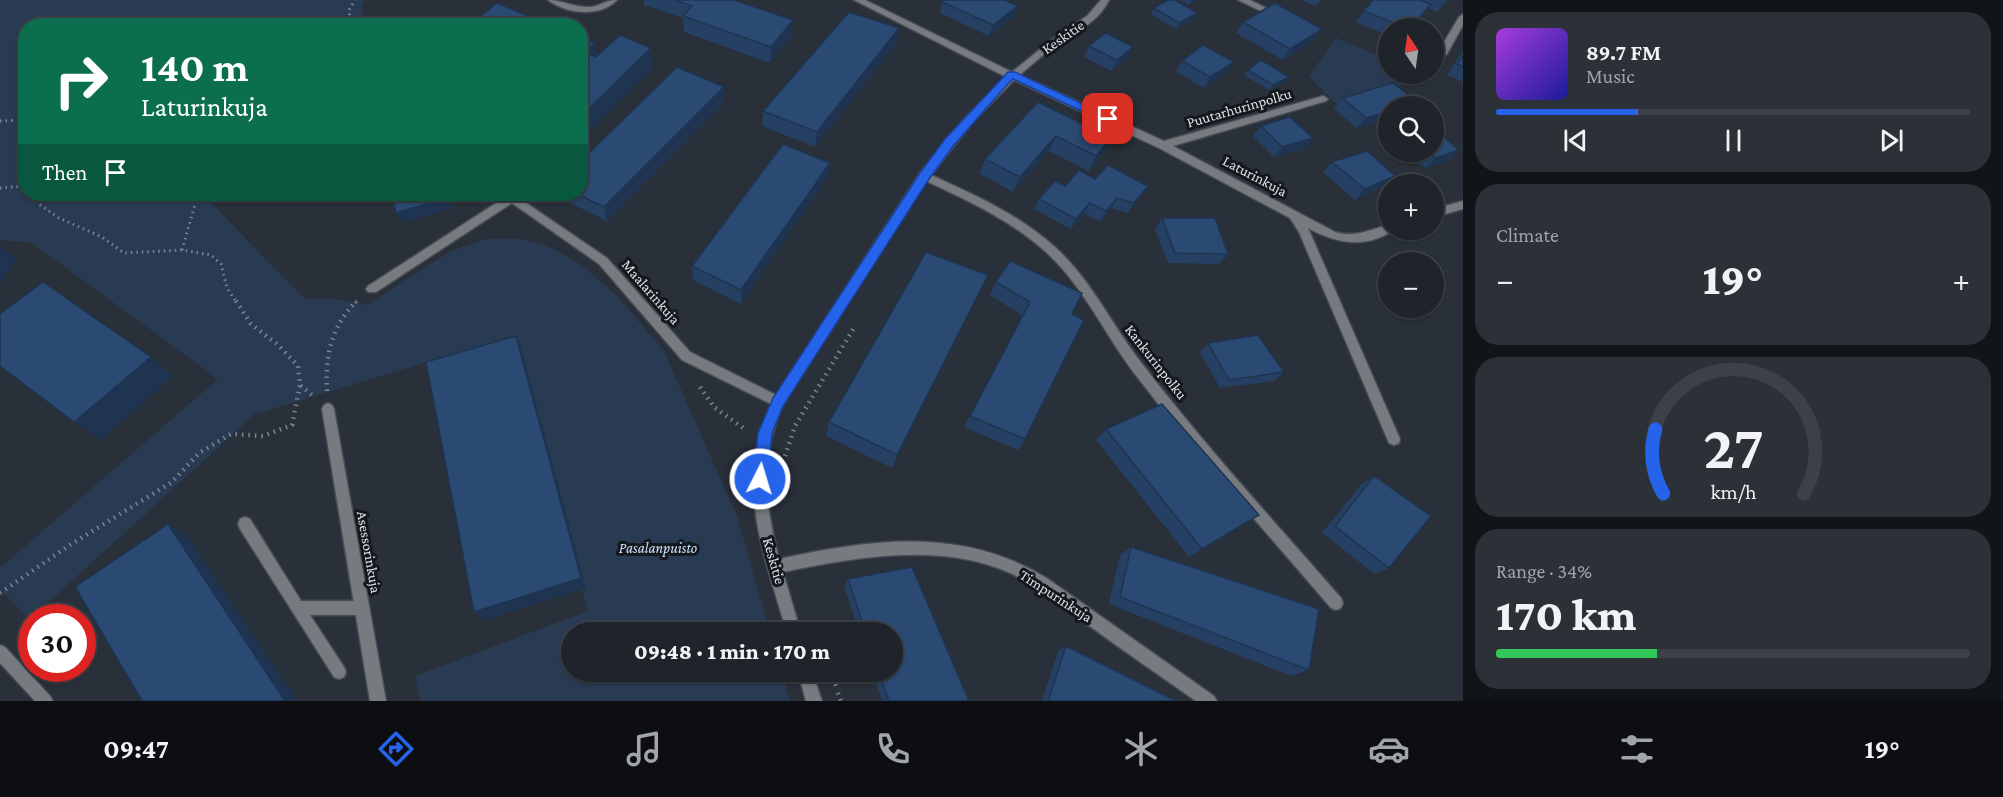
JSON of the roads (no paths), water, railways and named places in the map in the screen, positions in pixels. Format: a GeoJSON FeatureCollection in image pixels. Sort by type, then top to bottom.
{"type":"FeatureCollection","features":[{"type":"Feature","properties":{"kind":"street"},"geometry":{"type":"LineString","coordinates":[[552,0],[584,11],[597,9],[613,0]]}},
{"type":"Feature","properties":{"kind":"street","name":"Laturinkuja"},"geometry":{"type":"LineString","coordinates":[[858,0],[1163,145],[1293,215],[1304,230],[1394,440]]}},
{"type":"Feature","properties":{"kind":"street","name":"Keskitie"},"geometry":{"type":"LineString","coordinates":[[791,622],[765,532],[760,495],[765,433],[778,402],[924,176],[950,142],[1011,74],[1087,20],[1105,0]]}},
{"type":"Feature","properties":{"kind":"street"},"geometry":{"type":"LineString","coordinates":[[1242,0],[1266,10]]}},
{"type":"Feature","properties":{"kind":"street"},"geometry":{"type":"LineString","coordinates":[[1444,50],[1463,17]]}},
{"type":"Feature","properties":{"kind":"street","name":"Puutarhurinpolku"},"geometry":{"type":"LineString","coordinates":[[1163,145],[1323,99]]}},
{"type":"Feature","properties":{"kind":"street","name":"Kankurinpolku"},"geometry":{"type":"LineString","coordinates":[[924,176],[969,195],[996,210],[1053,252],[1078,280],[1122,348],[1155,390],[1336,603]]}},
{"type":"Feature","properties":{"kind":"street"},"geometry":{"type":"LineString","coordinates":[[372,289],[501,201]]}},
{"type":"Feature","properties":{"kind":"street","name":"Maalarinkuja"},"geometry":{"type":"LineString","coordinates":[[515,201],[603,261],[686,356],[778,402]]}},
{"type":"Feature","properties":{"kind":"street"},"geometry":{"type":"LineString","coordinates":[[1444,210],[1463,205]]}},
{"type":"Feature","properties":{"kind":"street"},"geometry":{"type":"LineString","coordinates":[[1293,215],[1347,241],[1361,239],[1378,232]]}},
{"type":"Feature","properties":{"kind":"street","name":"Asessorinkuja"},"geometry":{"type":"LineString","coordinates":[[328,409],[378,701]]}},
{"type":"Feature","properties":{"kind":"street"},"geometry":{"type":"LineString","coordinates":[[245,524],[339,672]]}},
{"type":"Feature","properties":{"kind":"street","name":"Timpurinkuja"},"geometry":{"type":"LineString","coordinates":[[776,567],[841,553],[891,548],[943,550],[992,560],[1028,575],[1209,701]]}},
{"type":"Feature","properties":{"kind":"street"},"geometry":{"type":"LineString","coordinates":[[297,608],[362,608]]}},
{"type":"Feature","properties":{"kind":"street"},"geometry":{"type":"LineString","coordinates":[[0,651],[45,701]]}},
{"type":"Feature","properties":{"kind":"street"},"geometry":{"type":"LineString","coordinates":[[808,682],[814,701]]}},
{"type":"Feature","properties":{"kind":"park label","name":"Pasalanpuisto"},"geometry":{"type":"Point","coordinates":[658,548]}}]}
